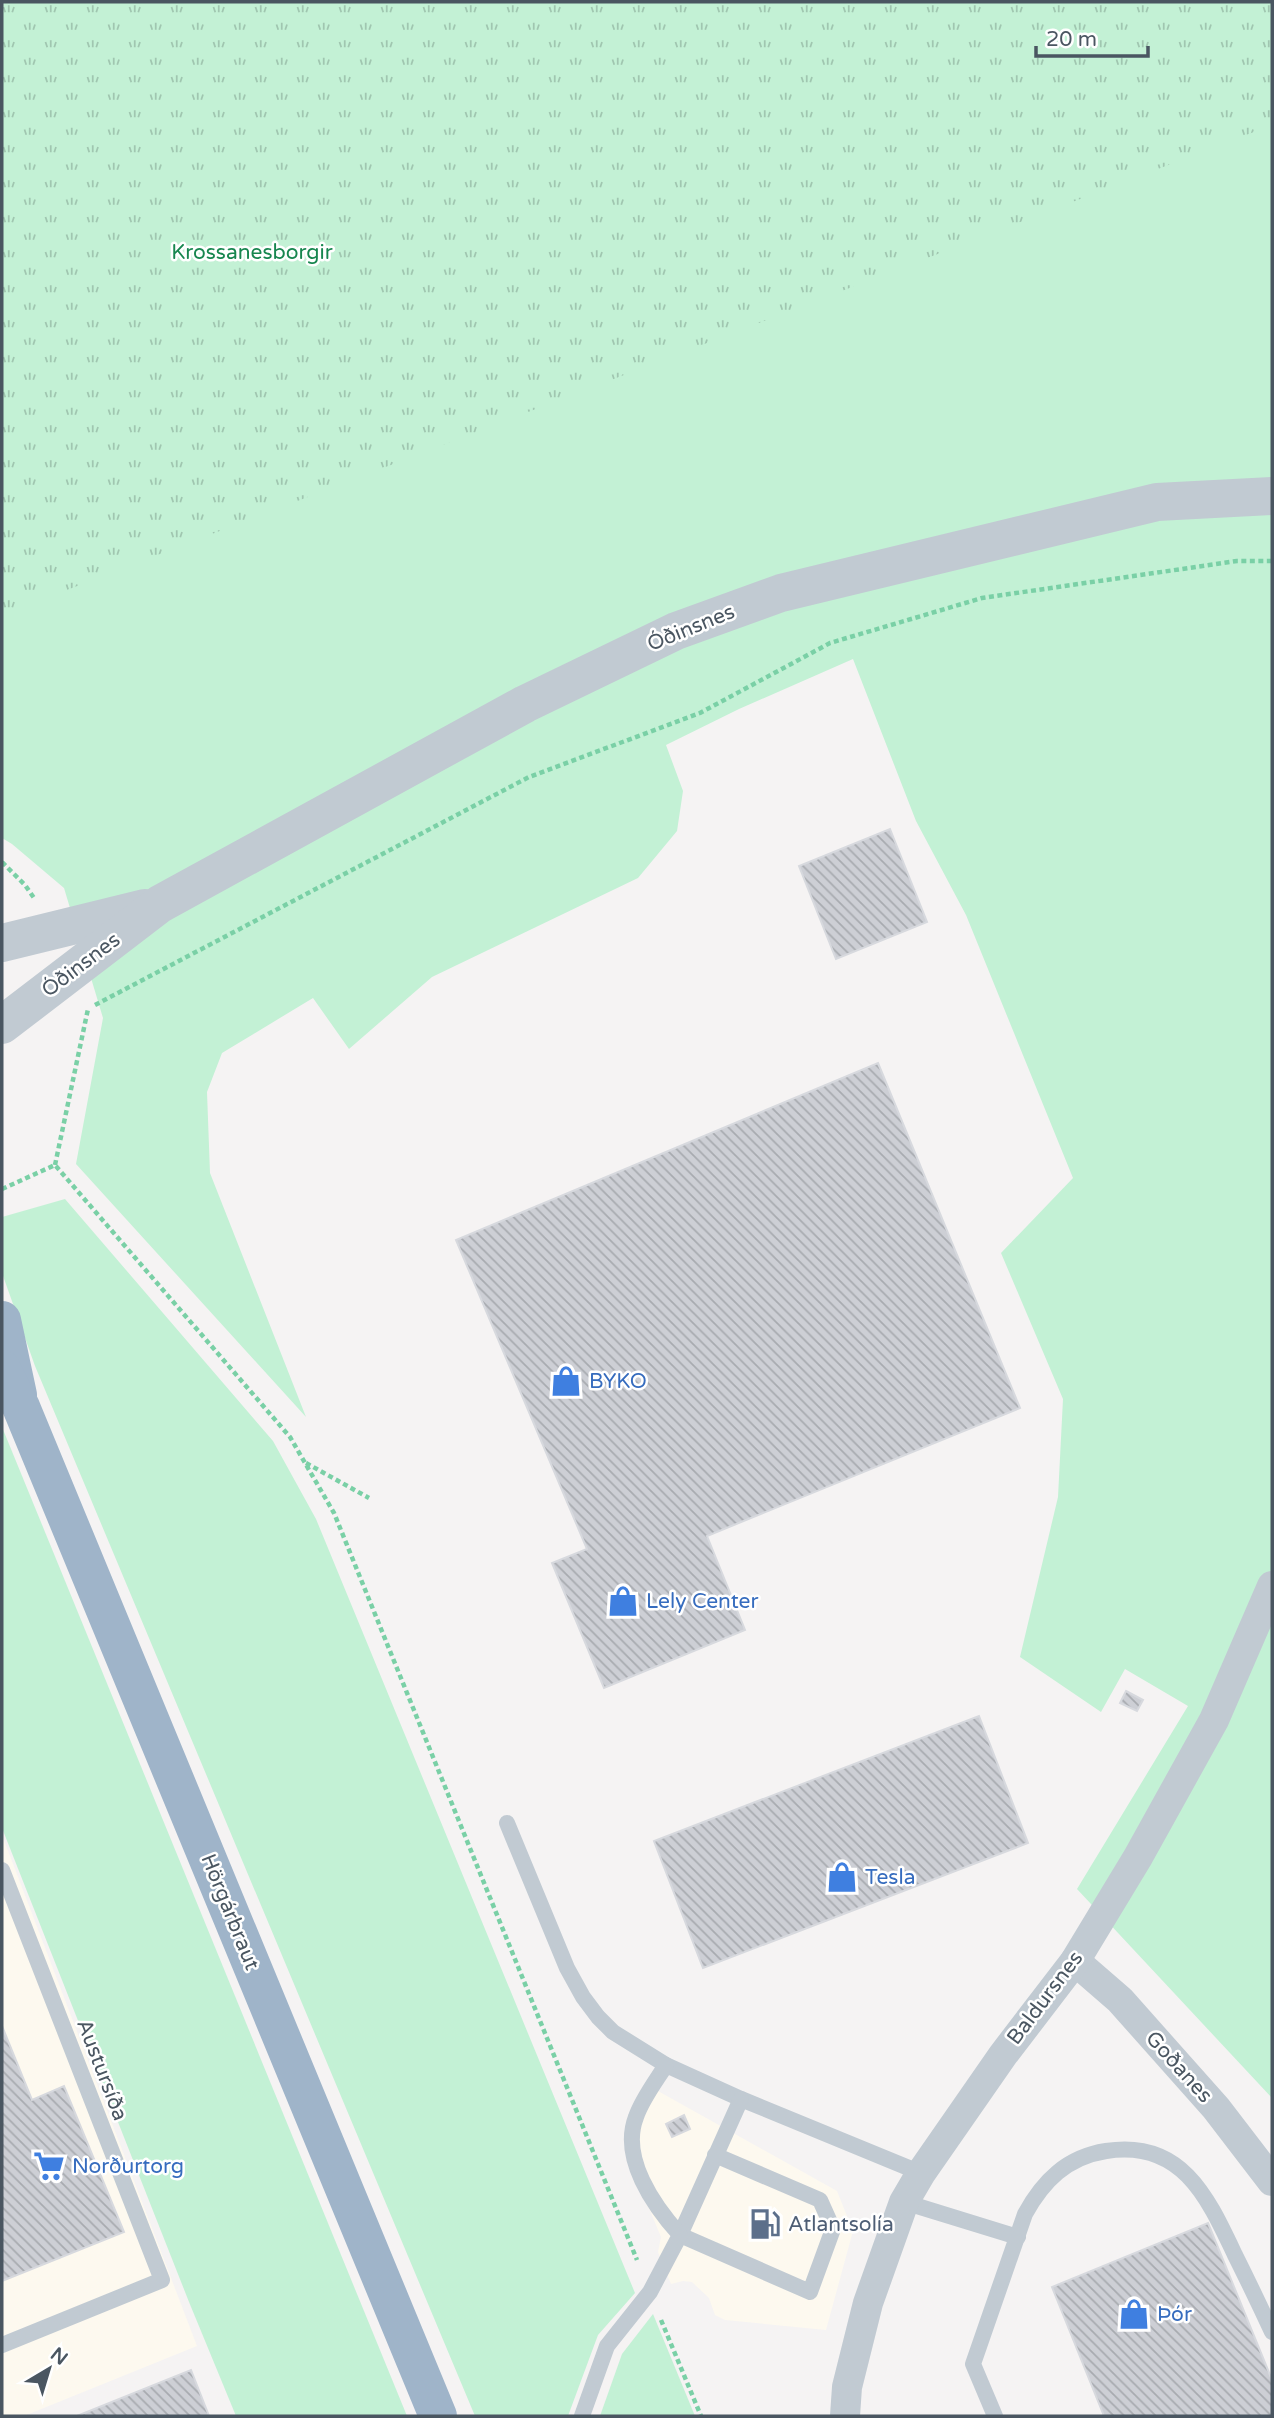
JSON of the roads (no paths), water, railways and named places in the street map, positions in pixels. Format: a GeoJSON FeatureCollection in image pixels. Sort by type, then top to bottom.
{"type":"FeatureCollection","features":[{"type":"Feature","properties":{"kind":"highway","name":"Hörgárbraut"},"geometry":{"type":"LineString","coordinates":[[2,1320],[21,1407]]}},
{"type":"Feature","properties":{"kind":"highway","name":"Hörgárbraut"},"geometry":{"type":"LineString","coordinates":[[2,1369],[21,1407],[438,2416]]}},
{"type":"Feature","properties":{"kind":"street","name":"Óðinsnes"},"geometry":{"type":"LineString","coordinates":[[2,1026],[160,904],[525,704],[676,631],[781,593],[1157,502],[1272,496]]}},
{"type":"Feature","properties":{"kind":"street","name":"Óðinsnes"},"geometry":{"type":"LineString","coordinates":[[2,943],[160,904]]}},
{"type":"Feature","properties":{"kind":"street","name":"Baldursnes"},"geometry":{"type":"LineString","coordinates":[[845,2416],[847,2387],[867,2303],[904,2202],[1003,2054],[1075,1961],[1138,1857],[1214,1720],[1272,1586]]}},
{"type":"Feature","properties":{"kind":"street","name":"Goðanes"},"geometry":{"type":"LineString","coordinates":[[1075,1961],[1120,2000],[1216,2108],[1272,2181]]}},
{"type":"Feature","properties":{"kind":"lane"},"geometry":{"type":"LineString","coordinates":[[506,1823],[567,1968],[583,1997],[613,2032],[666,2065],[921,2173]]}},
{"type":"Feature","properties":{"kind":"lane","name":"Austursíða"},"geometry":{"type":"LineString","coordinates":[[2,1870],[162,2280],[2,2345]]}},
{"type":"Feature","properties":{"kind":"lane"},"geometry":{"type":"LineString","coordinates":[[666,2065],[636,2117],[631,2139],[646,2187],[657,2207],[680,2235],[810,2292],[833,2229],[820,2200],[715,2155]]}},
{"type":"Feature","properties":{"kind":"lane"},"geometry":{"type":"LineString","coordinates":[[582,2416],[607,2346],[650,2292],[680,2235],[741,2099]]}},
{"type":"Feature","properties":{"kind":"lane"},"geometry":{"type":"LineString","coordinates":[[995,2416],[973,2364],[1025,2214],[1036,2194],[1052,2176],[1071,2162],[1093,2153],[1140,2151],[1164,2159],[1185,2172],[1202,2190],[1214,2211],[1272,2332]]}},
{"type":"Feature","properties":{"kind":"lane"},"geometry":{"type":"LineString","coordinates":[[904,2202],[1017,2237]]}},
{"type":"Feature","properties":{"kind":"place","name":"BYKO"},"geometry":{"type":"Point","coordinates":[566,1381]}},
{"type":"Feature","properties":{"kind":"place","name":"Lely Center"},"geometry":{"type":"Point","coordinates":[623,1601]}},
{"type":"Feature","properties":{"kind":"place","name":"Tesla"},"geometry":{"type":"Point","coordinates":[842,1877]}},
{"type":"Feature","properties":{"kind":"place","name":"Norðurtorg"},"geometry":{"type":"Point","coordinates":[49,2166]}},
{"type":"Feature","properties":{"kind":"place","name":"Atlantsolía"},"geometry":{"type":"Point","coordinates":[765,2224]}},
{"type":"Feature","properties":{"kind":"place","name":"Þór"},"geometry":{"type":"Point","coordinates":[1134,2314]}},
{"type":"Feature","properties":{"kind":"park label","name":"Krossanesborgir"},"geometry":{"type":"Point","coordinates":[252,252]}}]}
